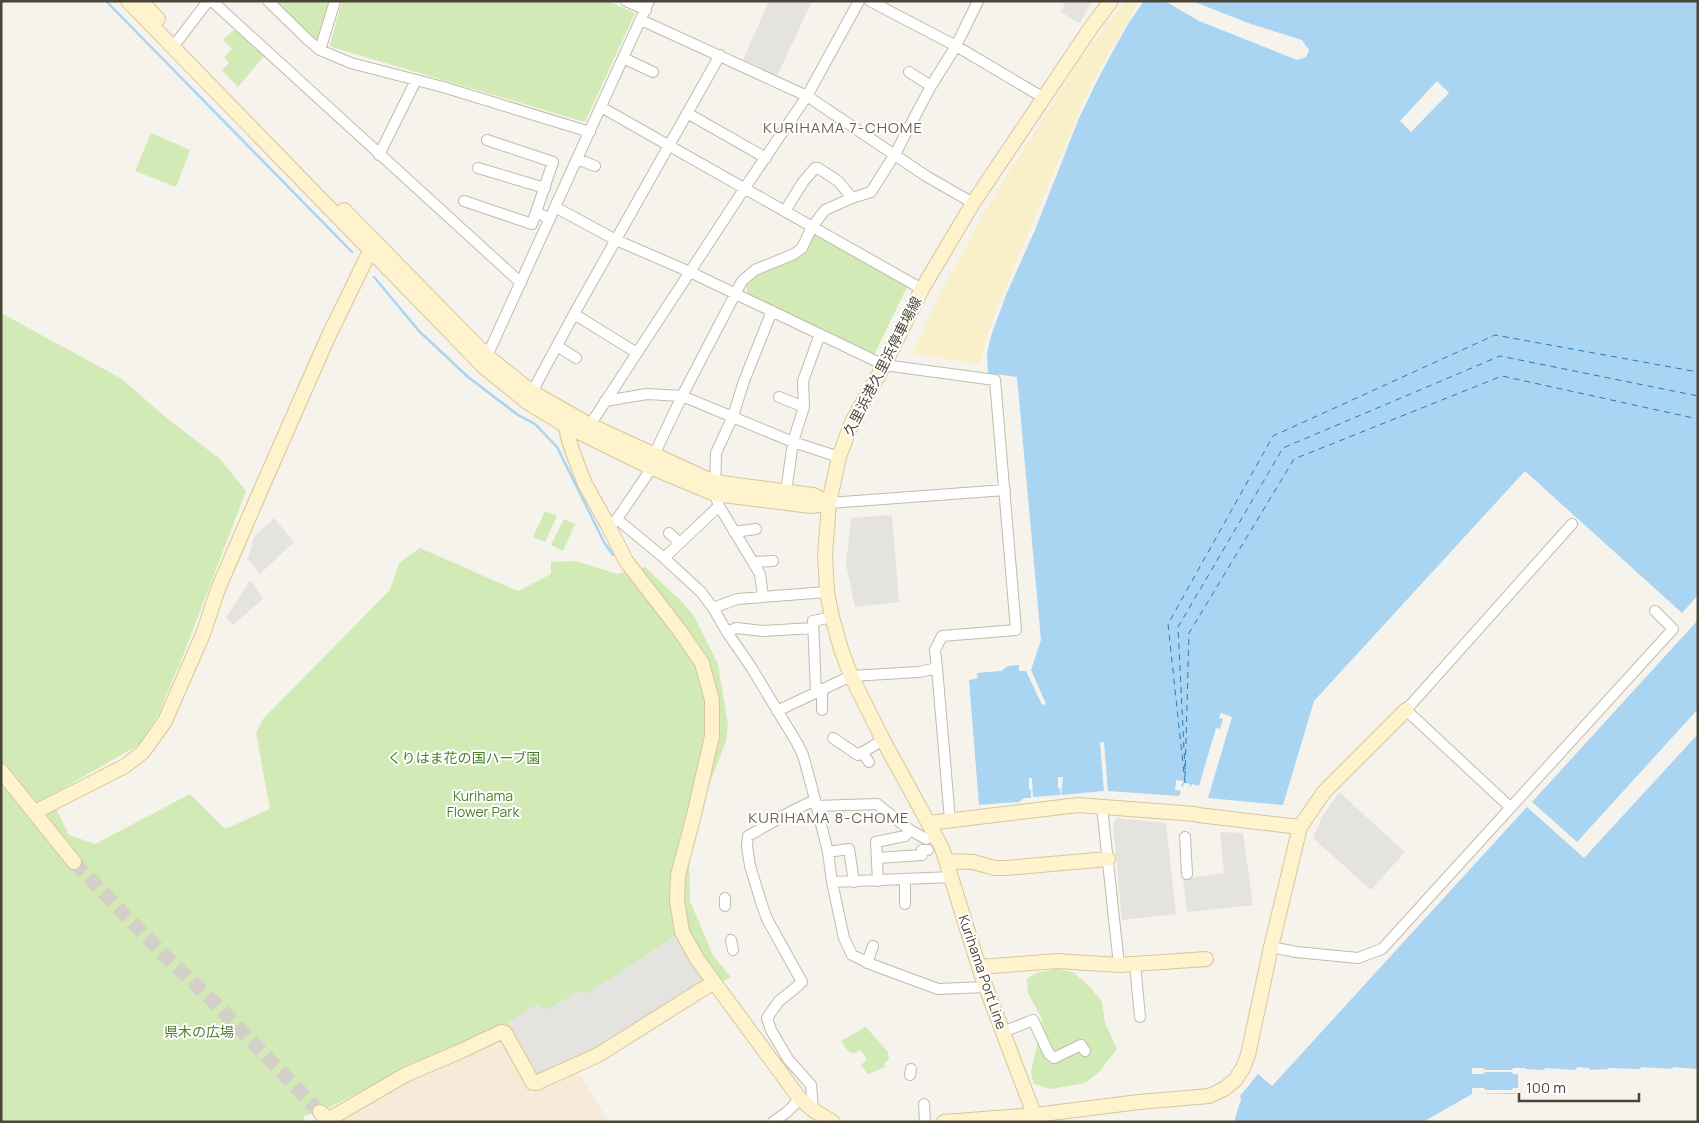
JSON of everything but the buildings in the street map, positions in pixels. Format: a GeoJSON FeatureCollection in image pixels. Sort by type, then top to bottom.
{"type":"FeatureCollection","features":[{"type":"Feature","properties":{"kind":"street"},"geometry":{"type":"LineString","coordinates":[[128,1],[176,43],[282,148],[484,367],[527,402],[652,461],[716,494],[811,506],[829,503],[1005,490]]}},
{"type":"Feature","properties":{"kind":"street"},"geometry":{"type":"LineString","coordinates":[[141,1],[176,43]]}},
{"type":"Feature","properties":{"kind":"street"},"geometry":{"type":"LineString","coordinates":[[176,43],[208,1]]}},
{"type":"Feature","properties":{"kind":"street"},"geometry":{"type":"LineString","coordinates":[[212,1],[521,283]]}},
{"type":"Feature","properties":{"kind":"street"},"geometry":{"type":"LineString","coordinates":[[268,1],[320,50],[352,63],[590,132]]}},
{"type":"Feature","properties":{"kind":"street"},"geometry":{"type":"LineString","coordinates":[[320,50],[335,1]]}},
{"type":"Feature","properties":{"kind":"street"},"geometry":{"type":"LineString","coordinates":[[487,356],[648,6],[626,1]]}},
{"type":"Feature","properties":{"kind":"street"},"geometry":{"type":"LineString","coordinates":[[590,425],[807,96],[859,1]]}},
{"type":"Feature","properties":{"kind":"street"},"geometry":{"type":"LineString","coordinates":[[870,1],[956,46],[1044,98]]}},
{"type":"Feature","properties":{"kind":"street"},"geometry":{"type":"LineString","coordinates":[[613,523],[634,496],[682,396],[734,294],[746,276],[755,270],[794,254],[802,248],[812,227],[825,210],[871,192],[895,154],[931,86],[956,46],[978,1]]}},
{"type":"Feature","properties":{"kind":"street","name":"久里浜港久里浜停車場線"},"geometry":{"type":"LineString","coordinates":[[932,828],[883,740],[851,676],[840,649],[827,592],[825,555],[829,503],[839,457],[852,422],[884,365],[922,289],[973,203],[1111,1]]}},
{"type":"Feature","properties":{"kind":"street"},"geometry":{"type":"LineString","coordinates":[[641,20],[807,96],[926,176],[973,203]]}},
{"type":"Feature","properties":{"kind":"street"},"geometry":{"type":"LineString","coordinates":[[532,392],[720,55]]}},
{"type":"Feature","properties":{"kind":"street"},"geometry":{"type":"LineString","coordinates":[[623,58],[653,72]]}},
{"type":"Feature","properties":{"kind":"street"},"geometry":{"type":"LineString","coordinates":[[909,72],[931,86]]}},
{"type":"Feature","properties":{"kind":"street"},"geometry":{"type":"LineString","coordinates":[[379,155],[416,80]]}},
{"type":"Feature","properties":{"kind":"street"},"geometry":{"type":"LineString","coordinates":[[601,107],[922,289]]}},
{"type":"Feature","properties":{"kind":"street"},"geometry":{"type":"LineString","coordinates":[[687,113],[766,158]]}},
{"type":"Feature","properties":{"kind":"street"},"geometry":{"type":"LineString","coordinates":[[464,201],[532,224],[553,162],[487,140]]}},
{"type":"Feature","properties":{"kind":"street"},"geometry":{"type":"LineString","coordinates":[[577,159],[595,166]]}},
{"type":"Feature","properties":{"kind":"street"},"geometry":{"type":"LineString","coordinates":[[478,168],[545,188]]}},
{"type":"Feature","properties":{"kind":"street"},"geometry":{"type":"LineString","coordinates":[[785,211],[803,182],[815,168],[838,181],[852,198]]}},
{"type":"Feature","properties":{"kind":"street"},"geometry":{"type":"LineString","coordinates":[[555,207],[616,240],[690,272],[884,365],[995,380],[1016,630],[942,636],[935,650],[950,820]]}},
{"type":"Feature","properties":{"kind":"street"},"geometry":{"type":"LineString","coordinates":[[536,212],[550,219]]}},
{"type":"Feature","properties":{"kind":"street"},"geometry":{"type":"LineString","coordinates":[[372,246],[487,356],[567,420],[590,425],[652,461]]}},
{"type":"Feature","properties":{"kind":"street"},"geometry":{"type":"LineString","coordinates":[[35,812],[125,766],[143,752],[165,722],[203,634],[218,589],[255,502],[323,348],[372,246]]}},
{"type":"Feature","properties":{"kind":"street"},"geometry":{"type":"LineString","coordinates":[[762,597],[760,574],[734,532],[716,494],[716,453],[733,416],[744,381],[772,311]]}},
{"type":"Feature","properties":{"kind":"street"},"geometry":{"type":"LineString","coordinates":[[574,314],[637,353]]}},
{"type":"Feature","properties":{"kind":"street"},"geometry":{"type":"LineString","coordinates":[[786,492],[793,442],[804,407],[802,382],[820,334]]}},
{"type":"Feature","properties":{"kind":"street"},"geometry":{"type":"LineString","coordinates":[[557,346],[576,358]]}},
{"type":"Feature","properties":{"kind":"street"},"geometry":{"type":"LineString","coordinates":[[606,401],[647,394],[682,396],[793,442],[839,457]]}},
{"type":"Feature","properties":{"kind":"street"},"geometry":{"type":"LineString","coordinates":[[779,397],[804,407]]}},
{"type":"Feature","properties":{"kind":"street"},"geometry":{"type":"LineString","coordinates":[[567,420],[573,453],[582,476],[613,523],[626,562],[680,631],[702,663],[709,684],[712,700],[712,736],[678,875],[676,900],[682,932],[697,959],[800,1099],[813,1110],[833,1122]]}},
{"type":"Feature","properties":{"kind":"street"},"geometry":{"type":"LineString","coordinates":[[716,494],[786,492],[813,495],[829,503]]}},
{"type":"Feature","properties":{"kind":"street"},"geometry":{"type":"LineString","coordinates":[[664,558],[680,542],[716,494]]}},
{"type":"Feature","properties":{"kind":"street"},"geometry":{"type":"LineString","coordinates":[[613,523],[664,558],[701,592],[752,667],[803,755],[828,852],[832,882],[844,938],[852,955],[938,989],[986,987]]}},
{"type":"Feature","properties":{"kind":"street"},"geometry":{"type":"LineString","coordinates":[[944,1122],[1036,1118],[1139,1102],[1209,1096],[1224,1089],[1235,1080],[1243,1068],[1248,1055],[1271,947],[1300,827],[1324,792],[1406,710],[1572,524]]}},
{"type":"Feature","properties":{"kind":"street"},"geometry":{"type":"LineString","coordinates":[[734,532],[756,529]]}},
{"type":"Feature","properties":{"kind":"street"},"geometry":{"type":"LineString","coordinates":[[669,533],[680,542]]}},
{"type":"Feature","properties":{"kind":"street"},"geometry":{"type":"LineString","coordinates":[[753,562],[774,561]]}},
{"type":"Feature","properties":{"kind":"street"},"geometry":{"type":"LineString","coordinates":[[713,608],[737,599],[827,592]]}},
{"type":"Feature","properties":{"kind":"street"},"geometry":{"type":"LineString","coordinates":[[1271,947],[1296,952],[1358,958],[1382,949],[1673,628],[1655,611]]}},
{"type":"Feature","properties":{"kind":"street"},"geometry":{"type":"LineString","coordinates":[[822,710],[813,621],[832,617]]}},
{"type":"Feature","properties":{"kind":"street"},"geometry":{"type":"LineString","coordinates":[[727,632],[736,628],[763,631],[814,628]]}},
{"type":"Feature","properties":{"kind":"street"},"geometry":{"type":"LineString","coordinates":[[776,711],[851,676],[920,672],[937,668]]}},
{"type":"Feature","properties":{"kind":"street"},"geometry":{"type":"LineString","coordinates":[[1406,710],[1510,807]]}},
{"type":"Feature","properties":{"kind":"street"},"geometry":{"type":"LineString","coordinates":[[833,738],[858,755]]}},
{"type":"Feature","properties":{"kind":"street"},"geometry":{"type":"LineString","coordinates":[[858,755],[883,740]]}},
{"type":"Feature","properties":{"kind":"street"},"geometry":{"type":"LineString","coordinates":[[858,755],[862,752],[870,762]]}},
{"type":"Feature","properties":{"kind":"street"},"geometry":{"type":"LineString","coordinates":[[1,771],[74,862]]}},
{"type":"Feature","properties":{"kind":"street"},"geometry":{"type":"LineString","coordinates":[[813,1110],[811,1085],[788,1059],[771,1030],[767,1018],[779,1001],[800,984],[767,919],[750,866],[747,846],[748,836],[792,811],[816,803],[877,804],[910,830],[926,839],[932,828],[950,820],[1078,805],[1197,814],[1300,827]]}},
{"type":"Feature","properties":{"kind":"street"},"geometry":{"type":"LineString","coordinates":[[1102,807],[1119,965]]}},
{"type":"Feature","properties":{"kind":"street","name":"Kurihama Port Line"},"geometry":{"type":"LineString","coordinates":[[932,828],[947,861],[986,987],[1036,1118]]}},
{"type":"Feature","properties":{"kind":"street"},"geometry":{"type":"LineString","coordinates":[[878,881],[876,842],[905,836],[910,830]]}},
{"type":"Feature","properties":{"kind":"street"},"geometry":{"type":"LineString","coordinates":[[1184,837],[1188,874]]}},
{"type":"Feature","properties":{"kind":"street"},"geometry":{"type":"LineString","coordinates":[[828,852],[849,849],[854,882]]}},
{"type":"Feature","properties":{"kind":"street"},"geometry":{"type":"LineString","coordinates":[[878,858],[922,855],[922,850],[928,850]]}},
{"type":"Feature","properties":{"kind":"street"},"geometry":{"type":"LineString","coordinates":[[947,861],[973,862],[995,868],[1006,868],[1108,859]]}},
{"type":"Feature","properties":{"kind":"street"},"geometry":{"type":"LineString","coordinates":[[832,882],[952,877]]}},
{"type":"Feature","properties":{"kind":"street"},"geometry":{"type":"LineString","coordinates":[[905,880],[905,904]]}},
{"type":"Feature","properties":{"kind":"street"},"geometry":{"type":"LineString","coordinates":[[867,962],[873,946]]}},
{"type":"Feature","properties":{"kind":"street"},"geometry":{"type":"LineString","coordinates":[[980,967],[1057,961],[1119,965],[1206,959]]}},
{"type":"Feature","properties":{"kind":"street"},"geometry":{"type":"LineString","coordinates":[[1136,964],[1140,1017]]}},
{"type":"Feature","properties":{"kind":"street"},"geometry":{"type":"LineString","coordinates":[[320,1112],[326,1117],[331,1118],[404,1074],[461,1051],[500,1032],[506,1033],[533,1083],[536,1083],[598,1055],[714,982]]}},
{"type":"Feature","properties":{"kind":"street"},"geometry":{"type":"LineString","coordinates":[[1003,1032],[1033,1020],[1049,1054],[1054,1058],[1081,1045],[1085,1051]]}},
{"type":"Feature","properties":{"kind":"street"},"geometry":{"type":"LineString","coordinates":[[773,1122],[800,1099]]}},
{"type":"Feature","properties":{"kind":"street"},"geometry":{"type":"LineString","coordinates":[[924,1104],[925,1122]]}},
{"type":"Feature","properties":{"kind":"shaded area"},"geometry":{"type":"Polygon","coordinates":[[[769,1],[812,1],[777,76],[743,60],[769,1]]]}},
{"type":"Feature","properties":{"kind":"shaded area"},"geometry":{"type":"Polygon","coordinates":[[[1060,1],[1092,1],[1080,23],[1060,12],[1065,5],[1060,1]]]}},
{"type":"Feature","properties":{"kind":"shaded area"},"geometry":{"type":"Polygon","coordinates":[[[892,515],[899,602],[855,607],[846,565],[851,518],[892,515]]]}},
{"type":"Feature","properties":{"kind":"shaded area"},"geometry":{"type":"Polygon","coordinates":[[[274,518],[294,542],[260,574],[248,559],[254,537],[274,518]]]}},
{"type":"Feature","properties":{"kind":"shaded area"},"geometry":{"type":"Polygon","coordinates":[[[250,580],[263,599],[233,625],[226,618],[250,580]]]}},
{"type":"Feature","properties":{"kind":"shaded area"},"geometry":{"type":"Polygon","coordinates":[[[1339,792],[1405,852],[1371,890],[1313,838],[1323,815],[1339,792]]]}},
{"type":"Feature","properties":{"kind":"shaded area"},"geometry":{"type":"Polygon","coordinates":[[[1117,818],[1166,823],[1176,914],[1122,920],[1113,824],[1117,818]]]}},
{"type":"Feature","properties":{"kind":"shaded area"},"geometry":{"type":"Polygon","coordinates":[[[1220,832],[1243,833],[1253,905],[1187,912],[1183,879],[1224,873],[1220,832]]]}},
{"type":"Feature","properties":{"kind":"shaded area"},"geometry":{"type":"Polygon","coordinates":[[[677,934],[690,962],[703,979],[702,987],[588,1051],[535,1074],[507,1023],[539,1003],[544,1011],[580,990],[584,995],[677,934]]]}},
{"type":"Feature","properties":{"kind":"shaded area"},"geometry":{"type":"Polygon","coordinates":[[[502,1039],[531,1093],[579,1072],[607,1119],[603,1122],[335,1122],[397,1086],[502,1039]]]}},
{"type":"Feature","properties":{"kind":"green space"},"geometry":{"type":"Polygon","coordinates":[[[275,1],[332,1],[320,40],[315,41],[275,1]]]}},
{"type":"Feature","properties":{"kind":"green space"},"geometry":{"type":"Polygon","coordinates":[[[342,1],[608,1],[635,13],[585,122],[331,47],[342,1]]]}},
{"type":"Feature","properties":{"kind":"green space"},"geometry":{"type":"Polygon","coordinates":[[[235,29],[264,56],[238,87],[222,70],[229,63],[224,57],[232,49],[223,40],[235,29]]]}},
{"type":"Feature","properties":{"kind":"green space"},"geometry":{"type":"Polygon","coordinates":[[[151,133],[190,150],[176,187],[135,171],[151,133]]]}},
{"type":"Feature","properties":{"kind":"green space"},"geometry":{"type":"Polygon","coordinates":[[[817,234],[907,285],[873,354],[748,295],[745,282],[817,234]]]}},
{"type":"Feature","properties":{"kind":"green space","name":"Kurihama Flower Park"},"geometry":{"type":"Polygon","coordinates":[[[1,313],[122,379],[164,416],[220,459],[246,491],[159,714],[140,744],[50,796],[69,835],[95,844],[190,794],[225,829],[270,809],[256,733],[263,719],[390,590],[399,563],[420,548],[518,591],[551,574],[551,562],[576,561],[617,574],[645,567],[694,616],[718,664],[728,725],[726,741],[705,796],[689,857],[690,901],[713,955],[731,977],[602,1057],[537,1078],[505,1024],[413,1065],[328,1108],[304,1116],[303,1122],[1,1122],[1,313]]]}},
{"type":"Feature","properties":{"kind":"green space"},"geometry":{"type":"Polygon","coordinates":[[[545,511],[557,516],[545,542],[533,537],[545,511]]]}},
{"type":"Feature","properties":{"kind":"green space"},"geometry":{"type":"Polygon","coordinates":[[[564,519],[575,524],[563,551],[551,545],[564,519]]]}},
{"type":"Feature","properties":{"kind":"green space"},"geometry":{"type":"Polygon","coordinates":[[[1057,969],[1073,972],[1090,987],[1102,1002],[1105,1023],[1117,1049],[1099,1072],[1085,1083],[1051,1089],[1034,1084],[1031,1073],[1042,1019],[1028,993],[1027,979],[1036,973],[1057,969]]]}},
{"type":"Feature","properties":{"kind":"green space"},"geometry":{"type":"Polygon","coordinates":[[[866,1027],[888,1052],[889,1059],[884,1064],[885,1067],[868,1074],[861,1065],[867,1059],[860,1050],[853,1054],[849,1052],[841,1041],[866,1027]]]}},
{"type":"Feature","properties":{"kind":"sand"},"geometry":{"type":"Polygon","coordinates":[[[1126,1],[1139,1],[1091,84],[994,315],[979,364],[912,353],[942,290],[991,201],[1081,58],[1126,1]]]}},
{"type":"Feature","properties":{"kind":"water"},"geometry":{"type":"Polygon","coordinates":[[[1144,1],[1165,1],[1199,21],[1297,60],[1306,57],[1309,50],[1302,40],[1251,24],[1192,1],[1698,1],[1698,595],[1682,613],[1525,471],[1314,701],[1283,805],[1208,798],[1232,717],[1221,713],[1219,718],[1223,719],[1220,729],[1216,728],[1199,786],[1192,784],[1189,788],[1190,784],[1184,783],[1183,787],[1181,786],[1183,781],[1176,780],[1175,790],[1181,791],[1179,796],[1108,791],[1104,742],[1100,743],[1104,791],[1061,795],[1063,777],[1058,777],[1060,795],[1033,797],[1032,778],[1029,778],[1031,798],[1024,798],[1019,802],[979,805],[969,680],[978,678],[977,673],[1001,671],[1008,666],[1019,665],[1019,671],[1026,671],[1042,705],[1046,704],[1031,670],[1041,640],[1017,377],[988,373],[987,354],[991,336],[1006,295],[1035,230],[1079,118],[1128,24],[1144,1]]]}},
{"type":"Feature","properties":{"kind":"water"},"geometry":{"type":"Polygon","coordinates":[[[1698,620],[1698,709],[1577,842],[1532,802],[1698,620]]]}},
{"type":"Feature","properties":{"kind":"water"},"geometry":{"type":"Polygon","coordinates":[[[1698,734],[1698,1069],[1641,1067],[1640,1069],[1608,1068],[1590,1070],[1589,1068],[1577,1067],[1576,1070],[1513,1068],[1512,1070],[1485,1070],[1484,1068],[1472,1068],[1472,1074],[1512,1072],[1513,1074],[1518,1074],[1518,1088],[1513,1088],[1512,1090],[1485,1090],[1484,1088],[1472,1088],[1472,1094],[1423,1122],[1234,1122],[1241,1099],[1240,1096],[1258,1074],[1272,1086],[1527,807],[1584,858],[1698,734]]]}},
{"type":"Feature","properties":{"kind":"water"},"geometry":{"type":"Polygon","coordinates":[[[1512,1093],[1518,1094],[1472,1094],[1512,1093]]]}},
{"type":"Feature","properties":{"kind":"pier"},"geometry":{"type":"Polygon","coordinates":[[[1437,81],[1449,93],[1411,132],[1400,121],[1437,81]]]}},
{"type":"Feature","properties":{"kind":"waterway"},"geometry":{"type":"LineString","coordinates":[[106,1],[352,252]]}},
{"type":"Feature","properties":{"kind":"waterway"},"geometry":{"type":"LineString","coordinates":[[374,277],[419,331],[468,377],[518,415],[535,424],[557,447],[604,542],[613,555]]}},
{"type":"Feature","properties":{"kind":"ferry route"},"geometry":{"type":"LineString","coordinates":[[1185,783],[1168,624],[1273,436],[1495,335],[1698,372]]}},
{"type":"Feature","properties":{"kind":"ferry route"},"geometry":{"type":"LineString","coordinates":[[1185,770],[1178,627],[1283,448],[1500,356],[1698,396]]}},
{"type":"Feature","properties":{"kind":"ferry route"},"geometry":{"type":"LineString","coordinates":[[1185,777],[1189,633],[1294,459],[1502,376],[1698,419]]}},
{"type":"Feature","properties":{"kind":"tunnel"},"geometry":{"type":"LineString","coordinates":[[74,862],[165,956],[215,1003],[320,1112]]}},
{"type":"Feature","properties":{"kind":"district","name":"KURIHAMA 7-CHOME"},"geometry":{"type":"Point","coordinates":[843,127]}},
{"type":"Feature","properties":{"kind":"district","name":"KURIHAMA 8-CHOME"},"geometry":{"type":"Point","coordinates":[829,817]}},
{"type":"Feature","properties":{"kind":"park label","name":"くりはま花の国ハーブ園"},"geometry":{"type":"Point","coordinates":[464,757]}},
{"type":"Feature","properties":{"kind":"park label","name":"県木の広場"},"geometry":{"type":"Point","coordinates":[199,1031]}}]}
